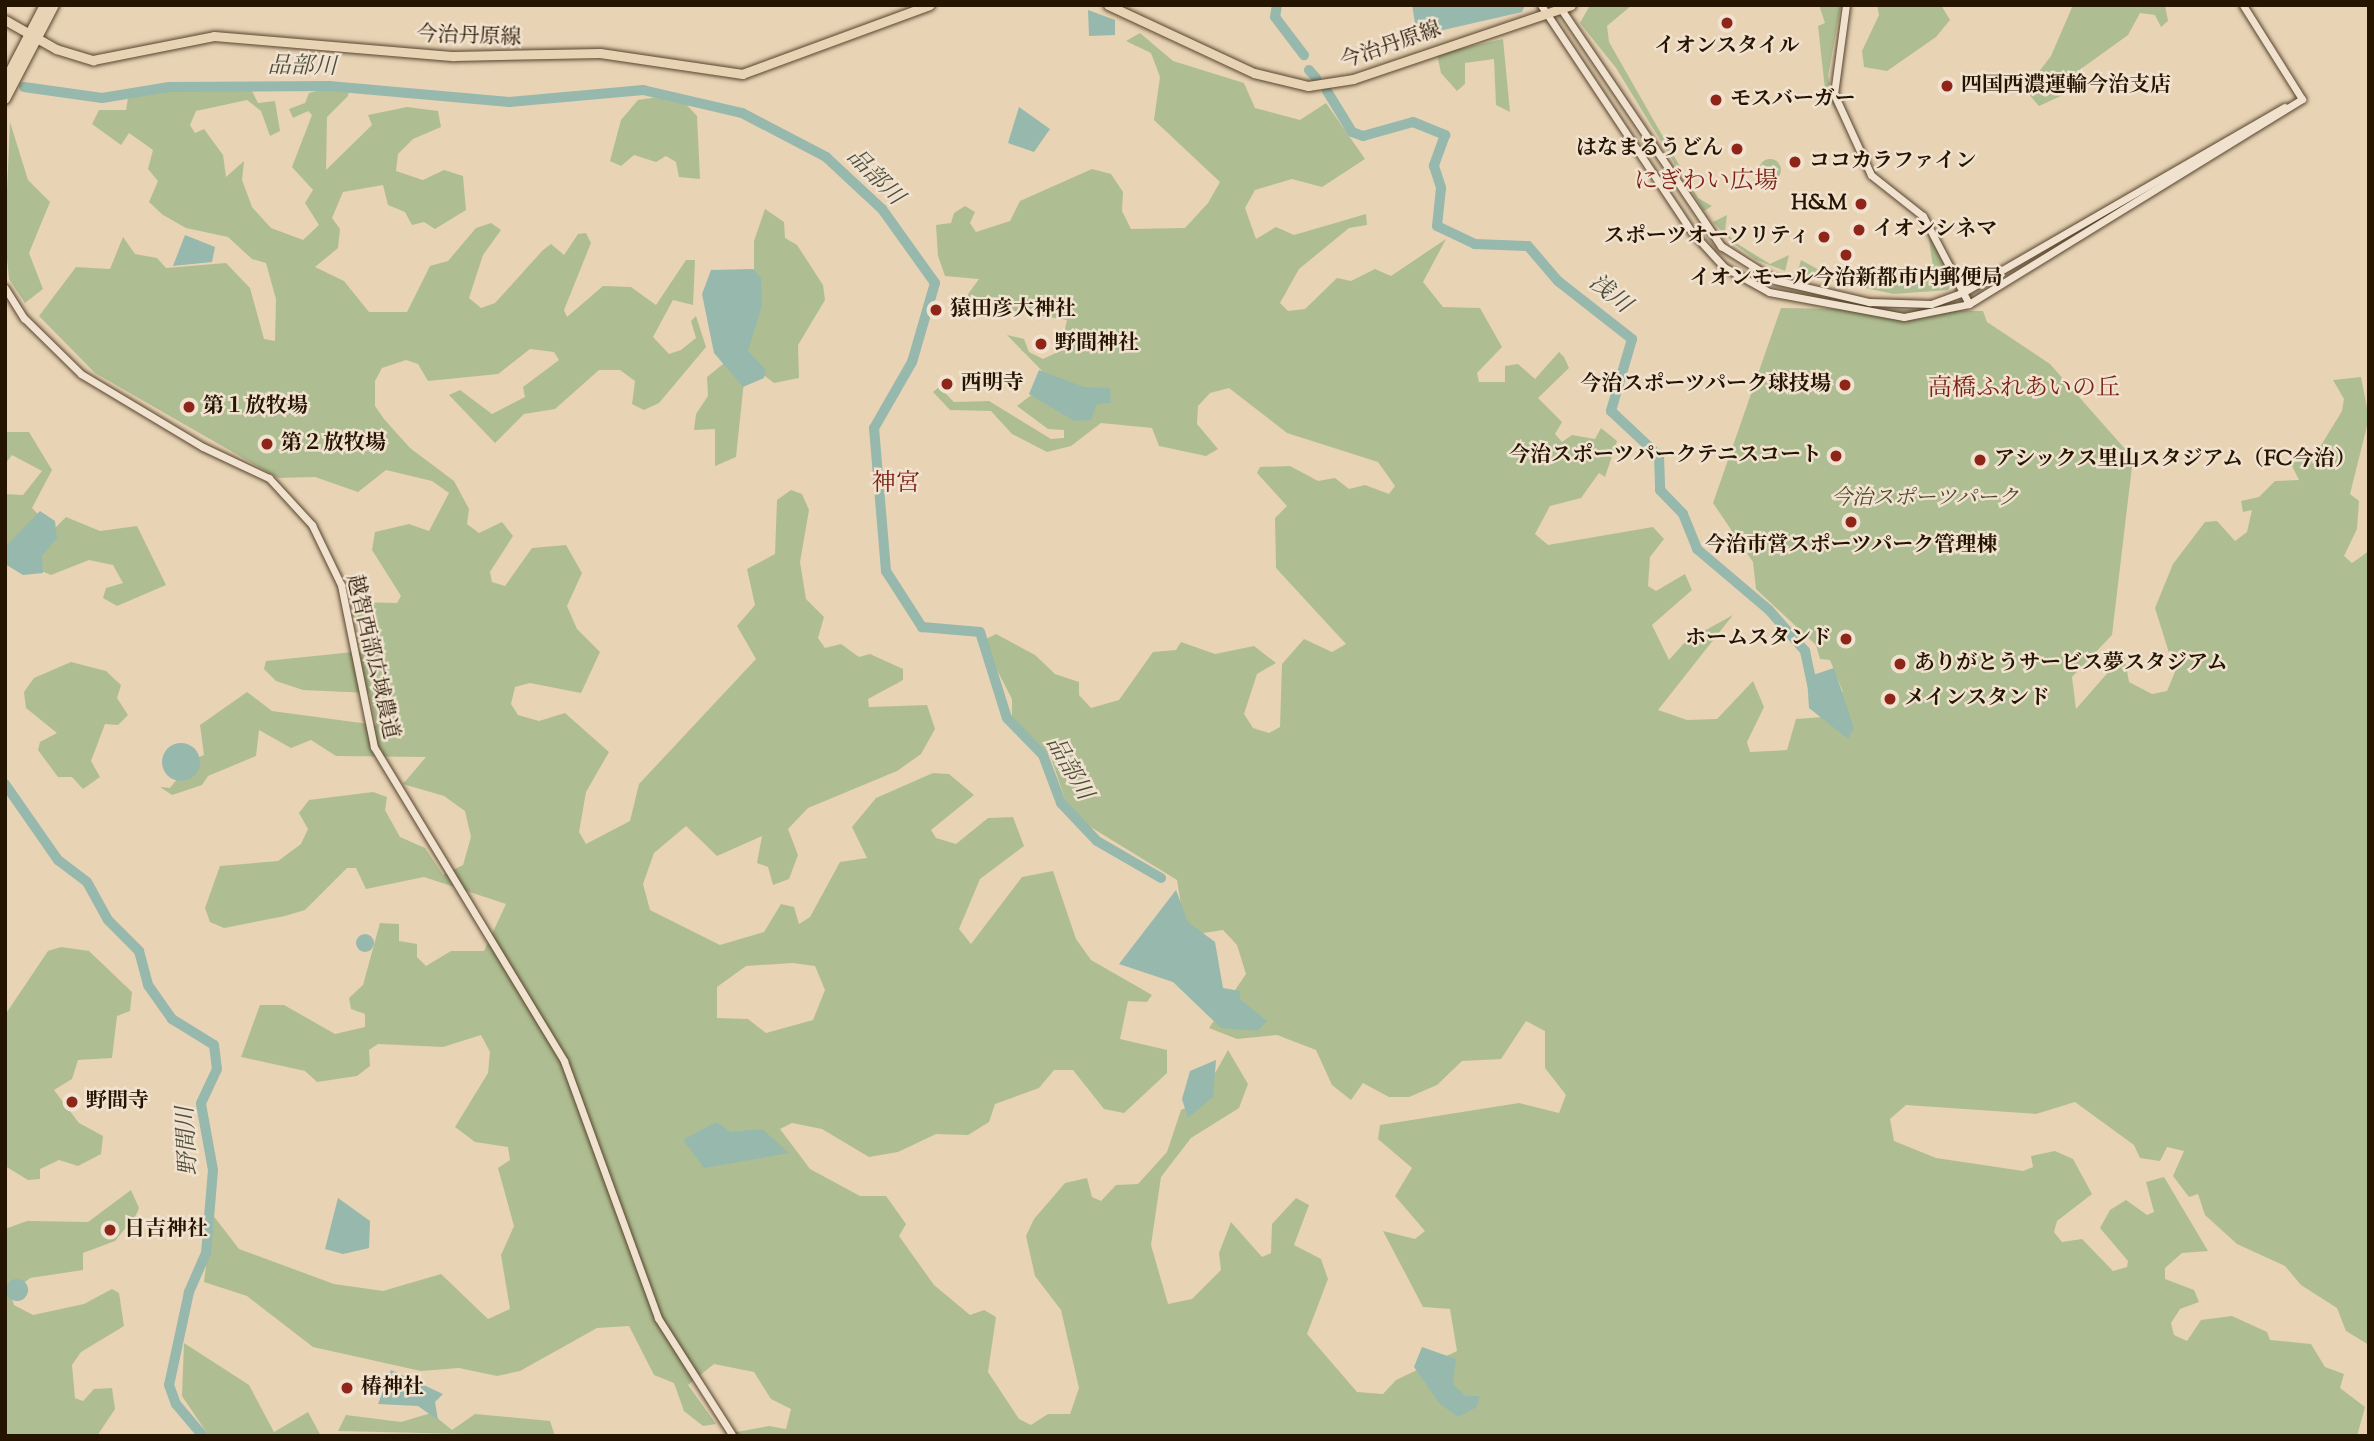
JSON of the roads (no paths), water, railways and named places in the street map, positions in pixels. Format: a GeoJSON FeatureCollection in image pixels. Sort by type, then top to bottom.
{"type":"FeatureCollection","features":[{"type":"Feature","properties":{"kind":"highway"},"geometry":{"type":"LineString","coordinates":[[5,99],[46,5]]}},
{"type":"Feature","properties":{"kind":"highway"},"geometry":{"type":"LineString","coordinates":[[5,82],[54,5]]}},
{"type":"Feature","properties":{"kind":"main road","name":"今治丹原線"},"geometry":{"type":"LineString","coordinates":[[5,20],[34,37],[93,60],[214,36],[454,56],[612,54],[741,74],[930,5]]}},
{"type":"Feature","properties":{"kind":"main road","name":"今治丹原線"},"geometry":{"type":"LineString","coordinates":[[1108,5],[1254,73],[1308,86],[1353,79],[1431,49],[1549,17],[1559,7],[1571,5]]}},
{"type":"Feature","properties":{"kind":"street"},"geometry":{"type":"LineString","coordinates":[[1541,5],[1691,231],[1724,267],[1769,292],[1869,312],[1933,316],[1969,304],[2302,99]]}},
{"type":"Feature","properties":{"kind":"street"},"geometry":{"type":"LineString","coordinates":[[1846,5],[1834,94],[1879,186],[1919,211],[1969,304]]}},
{"type":"Feature","properties":{"kind":"street"},"geometry":{"type":"LineString","coordinates":[[2243,5],[2302,99]]}},
{"type":"Feature","properties":{"kind":"street"},"geometry":{"type":"LineString","coordinates":[[1559,7],[1699,221],[1746,268],[1869,302],[1931,304],[1964,292],[2302,99]]}},
{"type":"Feature","properties":{"kind":"street","name":"越智西部広域農道"},"geometry":{"type":"LineString","coordinates":[[5,288],[33,327],[81,374],[269,478],[313,525],[344,595],[374,747],[559,1051],[658,1318],[733,1436]]}},
{"type":"Feature","properties":{"kind":"water"},"geometry":{"type":"Polygon","coordinates":[[[1412,5],[1525,5],[1522,12],[1439,31],[1429,39],[1415,23],[1412,5]]]}},
{"type":"Feature","properties":{"kind":"water"},"geometry":{"type":"Polygon","coordinates":[[[1088,10],[1115,20],[1115,35],[1089,36],[1088,10]]]}},
{"type":"Feature","properties":{"kind":"water"},"geometry":{"type":"Polygon","coordinates":[[[1019,107],[1050,129],[1034,152],[1008,143],[1019,107]]]}},
{"type":"Feature","properties":{"kind":"water"},"geometry":{"type":"Polygon","coordinates":[[[185,235],[215,247],[212,262],[173,266],[185,235]]]}},
{"type":"Feature","properties":{"kind":"water"},"geometry":{"type":"Polygon","coordinates":[[[753,269],[761,278],[762,306],[748,351],[766,370],[764,378],[743,387],[714,353],[702,294],[711,270],[753,269]]]}},
{"type":"Feature","properties":{"kind":"water"},"geometry":{"type":"Polygon","coordinates":[[[1039,370],[1084,387],[1110,388],[1111,403],[1097,404],[1091,420],[1074,421],[1029,394],[1039,370]]]}},
{"type":"Feature","properties":{"kind":"water"},"geometry":{"type":"Polygon","coordinates":[[[40,511],[55,521],[57,538],[42,556],[43,573],[23,575],[5,564],[5,547],[40,511]]]}},
{"type":"Feature","properties":{"kind":"water"},"geometry":{"type":"Polygon","coordinates":[[[1834,668],[1854,728],[1848,739],[1809,708],[1807,677],[1834,668]]]}},
{"type":"Feature","properties":{"kind":"water"},"geometry":{"type":"Polygon","coordinates":[[[181,743],[195,748],[200,762],[195,776],[181,781],[167,776],[162,762],[167,748],[181,743]]]}},
{"type":"Feature","properties":{"kind":"water"},"geometry":{"type":"Polygon","coordinates":[[[1176,890],[1188,922],[1215,942],[1223,988],[1240,991],[1240,999],[1267,1021],[1258,1031],[1221,1028],[1173,982],[1119,964],[1176,890]]]}},
{"type":"Feature","properties":{"kind":"water"},"geometry":{"type":"Polygon","coordinates":[[[365,934],[371,937],[374,943],[371,949],[365,952],[359,949],[356,943],[359,937],[365,934]]]}},
{"type":"Feature","properties":{"kind":"water"},"geometry":{"type":"Polygon","coordinates":[[[1216,1060],[1213,1097],[1188,1118],[1182,1099],[1190,1071],[1216,1060]]]}},
{"type":"Feature","properties":{"kind":"water"},"geometry":{"type":"Polygon","coordinates":[[[716,1122],[731,1132],[762,1129],[789,1153],[704,1168],[683,1140],[716,1122]]]}},
{"type":"Feature","properties":{"kind":"water"},"geometry":{"type":"Polygon","coordinates":[[[338,1198],[370,1221],[369,1248],[343,1254],[325,1249],[338,1198]]]}},
{"type":"Feature","properties":{"kind":"water"},"geometry":{"type":"Polygon","coordinates":[[[17,1279],[25,1282],[28,1290],[25,1298],[17,1301],[9,1298],[6,1290],[9,1282],[17,1279]]]}},
{"type":"Feature","properties":{"kind":"water"},"geometry":{"type":"Polygon","coordinates":[[[1422,1347],[1456,1359],[1453,1384],[1466,1396],[1480,1396],[1477,1407],[1458,1417],[1439,1403],[1414,1367],[1422,1347]]]}},
{"type":"Feature","properties":{"kind":"water"},"geometry":{"type":"Polygon","coordinates":[[[391,1370],[443,1394],[435,1402],[438,1420],[418,1406],[378,1404],[391,1370]]]}},
{"type":"Feature","properties":{"kind":"waterway","name":"浅川"},"geometry":{"type":"LineString","coordinates":[[1277,5],[1275,17],[1304,55]]}},
{"type":"Feature","properties":{"kind":"waterway","name":"浅川"},"geometry":{"type":"LineString","coordinates":[[1309,70],[1316,78]]}},
{"type":"Feature","properties":{"kind":"waterway","name":"品部川"},"geometry":{"type":"LineString","coordinates":[[24,87],[102,98],[169,87],[329,86],[509,102],[643,90],[742,113],[826,157],[882,209],[935,283],[912,362],[874,428],[886,571],[922,627],[980,632],[1007,718],[1043,755],[1061,803],[1097,841],[1161,878]]}},
{"type":"Feature","properties":{"kind":"waterway","name":"浅川"},"geometry":{"type":"LineString","coordinates":[[1327,91],[1352,132],[1363,136],[1413,122],[1445,135],[1434,166],[1441,188],[1437,226],[1475,244],[1528,246],[1558,281],[1632,339],[1611,411],[1659,456],[1660,490],[1683,514],[1697,549],[1769,610],[1805,651],[1812,685]]}},
{"type":"Feature","properties":{"kind":"waterway","name":"野間川"},"geometry":{"type":"LineString","coordinates":[[5,784],[58,860],[87,882],[108,920],[139,951],[148,985],[172,1019],[214,1045],[217,1069],[201,1104],[213,1170],[206,1253],[189,1292],[169,1385],[176,1404],[203,1436]]}},
{"type":"Feature","properties":{"kind":"place","name":"イオンスタイル"},"geometry":{"type":"Point","coordinates":[1727,23]}},
{"type":"Feature","properties":{"kind":"place","name":"四国西濃運輸今治支店"},"geometry":{"type":"Point","coordinates":[1947,86]}},
{"type":"Feature","properties":{"kind":"place","name":"モスバーガー"},"geometry":{"type":"Point","coordinates":[1716,100]}},
{"type":"Feature","properties":{"kind":"place","name":"はなまるうどん"},"geometry":{"type":"Point","coordinates":[1737,149]}},
{"type":"Feature","properties":{"kind":"place","name":"ココカラファイン"},"geometry":{"type":"Point","coordinates":[1795,162]}},
{"type":"Feature","properties":{"kind":"place","name":"H&M"},"geometry":{"type":"Point","coordinates":[1861,204]}},
{"type":"Feature","properties":{"kind":"place","name":"イオンシネマ"},"geometry":{"type":"Point","coordinates":[1859,230]}},
{"type":"Feature","properties":{"kind":"place","name":"スポーツオーソリティ"},"geometry":{"type":"Point","coordinates":[1824,237]}},
{"type":"Feature","properties":{"kind":"place","name":"イオンモール今治新都市内郵便局"},"geometry":{"type":"Point","coordinates":[1846,255]}},
{"type":"Feature","properties":{"kind":"place","name":"猿田彦大神社"},"geometry":{"type":"Point","coordinates":[936,310]}},
{"type":"Feature","properties":{"kind":"place","name":"野間神社"},"geometry":{"type":"Point","coordinates":[1041,344]}},
{"type":"Feature","properties":{"kind":"place","name":"西明寺"},"geometry":{"type":"Point","coordinates":[947,384]}},
{"type":"Feature","properties":{"kind":"place","name":"今治スポーツパーク球技場"},"geometry":{"type":"Point","coordinates":[1845,385]}},
{"type":"Feature","properties":{"kind":"place","name":"第１放牧場"},"geometry":{"type":"Point","coordinates":[189,407]}},
{"type":"Feature","properties":{"kind":"place","name":"第２放牧場"},"geometry":{"type":"Point","coordinates":[267,444]}},
{"type":"Feature","properties":{"kind":"place","name":"今治スポーツパークテニスコート"},"geometry":{"type":"Point","coordinates":[1836,456]}},
{"type":"Feature","properties":{"kind":"place","name":"アシックス里山スタジアム（FC今治）"},"geometry":{"type":"Point","coordinates":[1980,460]}},
{"type":"Feature","properties":{"kind":"place","name":"今治市営スポーツパーク管理棟"},"geometry":{"type":"Point","coordinates":[1851,522]}},
{"type":"Feature","properties":{"kind":"place","name":"ホームスタンド"},"geometry":{"type":"Point","coordinates":[1846,639]}},
{"type":"Feature","properties":{"kind":"place","name":"ありがとうサービス夢スタジアム"},"geometry":{"type":"Point","coordinates":[1900,664]}},
{"type":"Feature","properties":{"kind":"place","name":"メインスタンド"},"geometry":{"type":"Point","coordinates":[1890,699]}},
{"type":"Feature","properties":{"kind":"place","name":"野間寺"},"geometry":{"type":"Point","coordinates":[72,1102]}},
{"type":"Feature","properties":{"kind":"place","name":"日吉神社"},"geometry":{"type":"Point","coordinates":[110,1230]}},
{"type":"Feature","properties":{"kind":"place","name":"椿神社"},"geometry":{"type":"Point","coordinates":[347,1388]}},
{"type":"Feature","properties":{"kind":"district","name":"にぎわい広場"},"geometry":{"type":"Point","coordinates":[1706,183]}},
{"type":"Feature","properties":{"kind":"district","name":"高橋ふれあいの丘"},"geometry":{"type":"Point","coordinates":[2024,390]}},
{"type":"Feature","properties":{"kind":"district","name":"神宮"},"geometry":{"type":"Point","coordinates":[896,485]}},
{"type":"Feature","properties":{"kind":"park label","name":"今治スポーツパーク"},"geometry":{"type":"Point","coordinates":[1925,499]}}]}
